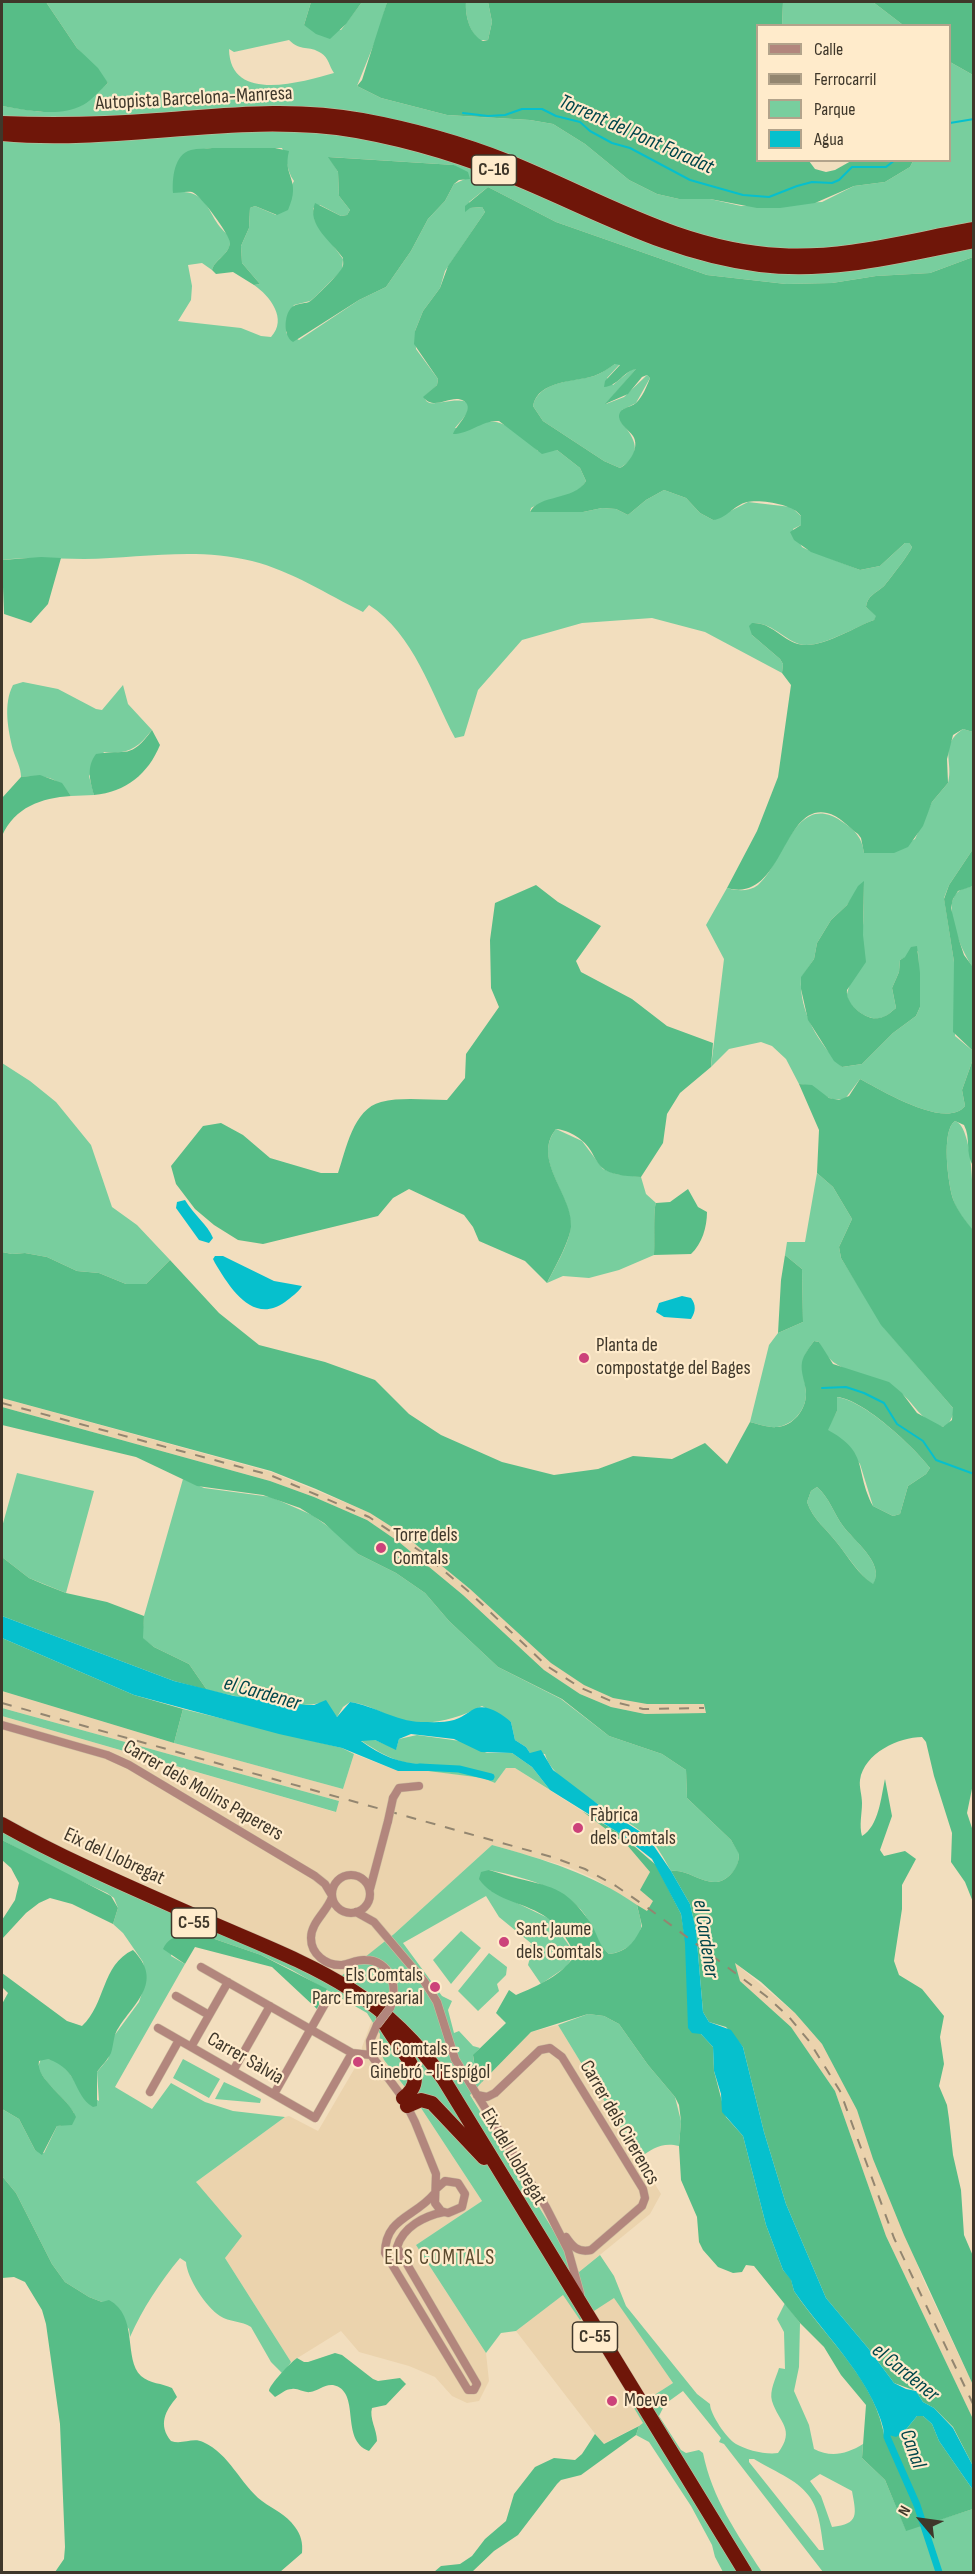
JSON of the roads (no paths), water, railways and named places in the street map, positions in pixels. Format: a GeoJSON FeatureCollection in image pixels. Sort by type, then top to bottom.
{"type":"FeatureCollection","features":[{"type":"Feature","properties":{"kind":"highway","name":"Autopista Barcelona-Manresa"},"geometry":{"type":"LineString","coordinates":[[6,122],[80,125],[257,112],[322,114],[363,120],[442,140],[506,161],[670,233],[708,244],[766,254],[812,256],[846,253],[974,229]]}},
{"type":"Feature","properties":{"kind":"highway","name":"Autopista Barcelona-Manresa"},"geometry":{"type":"LineString","coordinates":[[2,134],[71,138],[274,123],[316,125],[359,132],[406,142],[473,162],[520,180],[656,240],[714,257],[761,265],[825,267],[888,258],[974,241]]}},
{"type":"Feature","properties":{"kind":"highway","name":"Eix del Llobregat"},"geometry":{"type":"LineString","coordinates":[[2,1824],[88,1869],[332,1977],[377,2006],[414,2040],[444,2080],[745,2572]]}},
{"type":"Feature","properties":{"kind":"highway","name":"Eix del Llobregat"},"geometry":{"type":"LineString","coordinates":[[2,1832],[84,1874],[301,1969],[383,2018],[423,2062],[739,2572]]}},
{"type":"Feature","properties":{"kind":"highway"},"geometry":{"type":"LineString","coordinates":[[383,2018],[388,2031],[415,2069],[416,2077],[411,2098],[439,2109],[487,2162]]}},
{"type":"Feature","properties":{"kind":"street","name":"Carrer dels Molins Paperers"},"geometry":{"type":"LineString","coordinates":[[2,1725],[107,1755],[123,1762],[315,1876],[325,1884],[332,1895]]}},
{"type":"Feature","properties":{"kind":"street"},"geometry":{"type":"LineString","coordinates":[[419,1786],[399,1788],[393,1798],[370,1890],[369,1911],[374,1922],[424,1982],[437,2002],[455,2059],[551,2217],[568,2250],[581,2295]]}},
{"type":"Feature","properties":{"kind":"street"},"geometry":{"type":"LineString","coordinates":[[378,1864],[369,1875],[349,1874],[338,1879],[333,1887],[328,1908],[312,1931],[311,1938],[315,1953],[332,1964],[345,1964],[363,1959],[384,1967],[391,1976],[394,1988],[383,2018],[370,2041],[371,2055],[411,2098],[436,2174],[436,2206],[444,2212]]}},
{"type":"Feature","properties":{"kind":"street","name":"Carrer dels Molins Paperers"},"geometry":{"type":"LineString","coordinates":[[315,1876],[329,1880],[338,1879]]}},
{"type":"Feature","properties":{"kind":"street"},"geometry":{"type":"LineString","coordinates":[[358,1876],[366,1882],[370,1890]]}},
{"type":"Feature","properties":{"kind":"street"},"geometry":{"type":"LineString","coordinates":[[332,1895],[336,1906],[343,1911]]}},
{"type":"Feature","properties":{"kind":"street"},"geometry":{"type":"LineString","coordinates":[[356,1912],[363,1909],[369,1901]]}},
{"type":"Feature","properties":{"kind":"street"},"geometry":{"type":"LineString","coordinates":[[321,1916],[329,1912],[356,1912],[374,1922]]}},
{"type":"Feature","properties":{"kind":"street"},"geometry":{"type":"LineString","coordinates":[[201,1967],[352,2053],[371,2055]]}},
{"type":"Feature","properties":{"kind":"street"},"geometry":{"type":"LineString","coordinates":[[191,2047],[228,1982]]}},
{"type":"Feature","properties":{"kind":"street"},"geometry":{"type":"LineString","coordinates":[[176,1996],[210,2015]]}},
{"type":"Feature","properties":{"kind":"street"},"geometry":{"type":"LineString","coordinates":[[274,2094],[326,2002]]}},
{"type":"Feature","properties":{"kind":"street"},"geometry":{"type":"LineString","coordinates":[[233,2071],[270,2006]]}},
{"type":"Feature","properties":{"kind":"street","name":"Carrer Sàlvia"},"geometry":{"type":"LineString","coordinates":[[158,2028],[315,2118],[352,2053]]}},
{"type":"Feature","properties":{"kind":"street"},"geometry":{"type":"LineString","coordinates":[[150,2092],[179,2040]]}},
{"type":"Feature","properties":{"kind":"street","name":"Carrer dels Cirerencs"},"geometry":{"type":"LineString","coordinates":[[495,2093],[540,2049],[555,2050],[562,2057],[644,2191],[642,2205],[591,2250],[582,2251],[573,2247],[551,2217]]}},
{"type":"Feature","properties":{"kind":"street"},"geometry":{"type":"LineString","coordinates":[[477,2095],[487,2097],[495,2093]]}},
{"type":"Feature","properties":{"kind":"street"},"geometry":{"type":"LineString","coordinates":[[491,2116],[489,2108],[495,2093]]}},
{"type":"Feature","properties":{"kind":"street"},"geometry":{"type":"LineString","coordinates":[[436,2174],[445,2181],[458,2183],[464,2190],[466,2198],[458,2211],[432,2214],[407,2230],[400,2238],[397,2247],[477,2384],[474,2390],[468,2390],[385,2253],[385,2242],[394,2224],[425,2204],[445,2181]]}},
{"type":"Feature","properties":{"kind":"water"},"geometry":{"type":"Polygon","coordinates":[[[185,1200],[211,1233],[213,1238],[209,1243],[199,1240],[176,1208],[177,1202],[185,1200]]]}},
{"type":"Feature","properties":{"kind":"water"},"geometry":{"type":"Polygon","coordinates":[[[215,1256],[223,1256],[274,1281],[302,1286],[285,1302],[273,1308],[263,1309],[253,1306],[235,1292],[228,1283],[213,1259],[215,1256]]]}},
{"type":"Feature","properties":{"kind":"water"},"geometry":{"type":"Polygon","coordinates":[[[682,1296],[691,1298],[694,1303],[695,1311],[691,1319],[664,1317],[656,1312],[659,1303],[682,1296]]]}},
{"type":"Feature","properties":{"kind":"water"},"geometry":{"type":"Polygon","coordinates":[[[2,1616],[174,1681],[234,1696],[306,1705],[314,1705],[326,1700],[337,1717],[350,1702],[402,1719],[421,1722],[450,1721],[474,1709],[489,1708],[511,1722],[515,1740],[526,1747],[530,1753],[541,1750],[553,1770],[603,1808],[647,1836],[690,1904],[696,1930],[703,2012],[709,2022],[731,2030],[743,2047],[764,2132],[786,2204],[826,2298],[894,2383],[916,2391],[923,2402],[934,2408],[953,2428],[973,2466],[973,2490],[939,2441],[932,2424],[923,2416],[917,2416],[904,2432],[896,2437],[889,2435],[886,2441],[881,2420],[861,2380],[794,2291],[791,2280],[783,2270],[766,2225],[743,2136],[722,2112],[721,2094],[714,2071],[713,2047],[701,2034],[692,2033],[688,2028],[685,1943],[681,1914],[652,1859],[619,1833],[550,1790],[532,1767],[512,1753],[481,1752],[454,1739],[411,1734],[399,1739],[396,1750],[375,1740],[361,1741],[393,1759],[429,1764],[428,1771],[398,1771],[342,1748],[279,1734],[134,1695],[2,1638],[2,1616]]]}},
{"type":"Feature","properties":{"kind":"waterway","name":"Torrent del Pont Foradat"},"geometry":{"type":"LineString","coordinates":[[463,113],[488,116],[505,115],[522,109],[542,109],[556,116],[580,122],[590,131],[612,143],[630,148],[690,180],[743,195],[769,197],[812,182],[832,183],[839,180],[852,167],[886,167],[892,162]]}},
{"type":"Feature","properties":{"kind":"waterway","name":"Torrent del Pont Foradat"},"geometry":{"type":"LineString","coordinates":[[951,123],[974,119]]}},
{"type":"Feature","properties":{"kind":"waterway"},"geometry":{"type":"LineString","coordinates":[[822,1388],[846,1387],[884,1403],[897,1424],[923,1441],[936,1460],[974,1474]]}},
{"type":"Feature","properties":{"kind":"waterway"},"geometry":{"type":"LineString","coordinates":[[420,1767],[459,1769],[491,1777]]}},
{"type":"Feature","properties":{"kind":"waterway","name":"Canal"},"geometry":{"type":"LineString","coordinates":[[887,2430],[887,2437],[917,2505],[939,2572]]}},
{"type":"Feature","properties":{"kind":"railway"},"geometry":{"type":"LineString","coordinates":[[2,1403],[270,1475],[369,1517],[420,1551],[468,1591],[547,1666],[581,1688],[611,1701],[643,1709],[704,1708]]}},
{"type":"Feature","properties":{"kind":"railway"},"geometry":{"type":"LineString","coordinates":[[2,1703],[552,1857],[585,1869],[616,1886],[648,1908],[766,1996],[789,2017],[809,2041],[840,2091],[894,2238],[974,2406]]}},
{"type":"Feature","properties":{"kind":"place","name":"Planta de compostatge del Bages"},"geometry":{"type":"Point","coordinates":[584,1358]}},
{"type":"Feature","properties":{"kind":"place","name":"Torre dels Comtals"},"geometry":{"type":"Point","coordinates":[381,1548]}},
{"type":"Feature","properties":{"kind":"place","name":"Fàbrica dels Comtals"},"geometry":{"type":"Point","coordinates":[578,1828]}},
{"type":"Feature","properties":{"kind":"place","name":"Sant Jaume dels Comtals"},"geometry":{"type":"Point","coordinates":[504,1942]}},
{"type":"Feature","properties":{"kind":"place","name":"Els Comtals Parc Empresarial"},"geometry":{"type":"Point","coordinates":[435,1987]}},
{"type":"Feature","properties":{"kind":"place","name":"Els Comtals - Ginebró - l'Espígol"},"geometry":{"type":"Point","coordinates":[358,2062]}},
{"type":"Feature","properties":{"kind":"place","name":"Moeve"},"geometry":{"type":"Point","coordinates":[612,2401]}},
{"type":"Feature","properties":{"kind":"district","name":"ELS COMTALS"},"geometry":{"type":"Point","coordinates":[440,2259]}},
{"type":"Feature","properties":{"kind":"water label","name":"el Cardener"},"geometry":{"type":"Point","coordinates":[262,1694]}},
{"type":"Feature","properties":{"kind":"water label","name":"el Cardener"},"geometry":{"type":"Point","coordinates":[705,1939]}},
{"type":"Feature","properties":{"kind":"water label","name":"el Cardener"},"geometry":{"type":"Point","coordinates":[905,2373]}}]}
